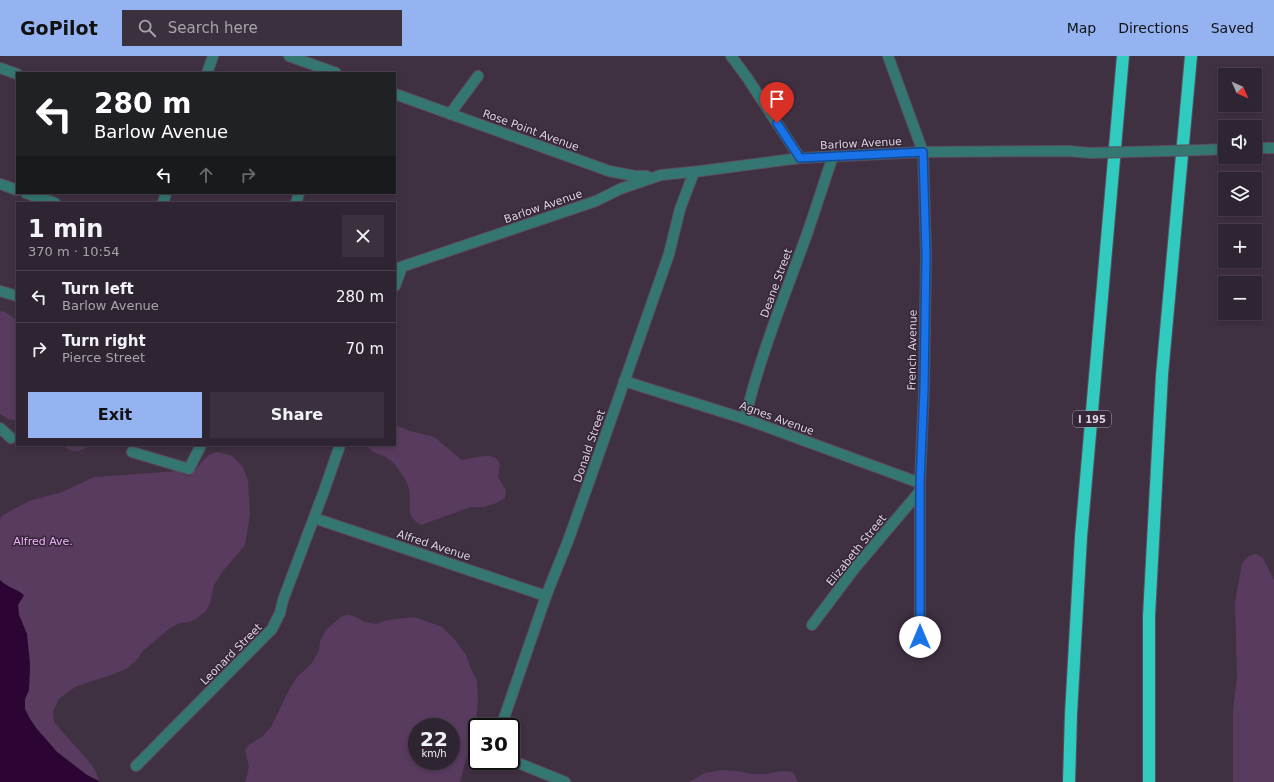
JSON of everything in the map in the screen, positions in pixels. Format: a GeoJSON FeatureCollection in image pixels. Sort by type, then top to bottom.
{"type":"FeatureCollection","features":[{"type":"Feature","properties":{"kind":"highway","name":"I 195"},"geometry":{"type":"LineString","coordinates":[[1069,782],[1071,714],[1081,537],[1123,56]]}},
{"type":"Feature","properties":{"kind":"highway"},"geometry":{"type":"LineString","coordinates":[[1149,782],[1149,616],[1162,375],[1191,56]]}},
{"type":"Feature","properties":{"kind":"street"},"geometry":{"type":"LineString","coordinates":[[207,72],[213,56]]}},
{"type":"Feature","properties":{"kind":"street"},"geometry":{"type":"LineString","coordinates":[[289,56],[307,59],[334,72]]}},
{"type":"Feature","properties":{"kind":"street"},"geometry":{"type":"LineString","coordinates":[[731,56],[746,76],[800,158]]}},
{"type":"Feature","properties":{"kind":"street","name":"French Avenue"},"geometry":{"type":"LineString","coordinates":[[888,56],[923,152],[926,255],[924,389],[920,487],[920,651]]}},
{"type":"Feature","properties":{"kind":"street"},"geometry":{"type":"LineString","coordinates":[[0,68],[16,74]]}},
{"type":"Feature","properties":{"kind":"street"},"geometry":{"type":"LineString","coordinates":[[450,114],[478,76]]}},
{"type":"Feature","properties":{"kind":"street","name":"Rose Point Avenue"},"geometry":{"type":"LineString","coordinates":[[396,94],[609,171],[635,176],[661,174]]}},
{"type":"Feature","properties":{"kind":"street"},"geometry":{"type":"LineString","coordinates":[[1262,148],[1274,148]]}},
{"type":"Feature","properties":{"kind":"street","name":"Barlow Avenue"},"geometry":{"type":"LineString","coordinates":[[398,268],[596,201],[620,189],[661,174],[694,172],[800,158],[923,152],[1069,151],[1090,153],[1218,149]]}},
{"type":"Feature","properties":{"kind":"street","name":"Deane Street"},"geometry":{"type":"LineString","coordinates":[[745,419],[763,353],[808,233],[833,156]]}},
{"type":"Feature","properties":{"kind":"street","name":"Donald Street"},"geometry":{"type":"LineString","coordinates":[[504,718],[546,596],[568,541],[669,254],[680,209],[694,172]]}},
{"type":"Feature","properties":{"kind":"street"},"geometry":{"type":"LineString","coordinates":[[0,184],[16,190]]}},
{"type":"Feature","properties":{"kind":"street"},"geometry":{"type":"LineString","coordinates":[[29,194],[52,202]]}},
{"type":"Feature","properties":{"kind":"street"},"geometry":{"type":"LineString","coordinates":[[396,280],[398,268]]}},
{"type":"Feature","properties":{"kind":"street"},"geometry":{"type":"LineString","coordinates":[[0,291],[16,296]]}},
{"type":"Feature","properties":{"kind":"street","name":"Agnes Avenue"},"geometry":{"type":"LineString","coordinates":[[624,381],[745,419],[920,487]]}},
{"type":"Feature","properties":{"kind":"street"},"geometry":{"type":"LineString","coordinates":[[0,428],[11,438]]}},
{"type":"Feature","properties":{"kind":"street"},"geometry":{"type":"LineString","coordinates":[[132,452],[189,469],[200,446]]}},
{"type":"Feature","properties":{"kind":"street","name":"Leonard Street"},"geometry":{"type":"LineString","coordinates":[[136,766],[272,629],[280,613],[283,600],[340,446]]}},
{"type":"Feature","properties":{"kind":"street","name":"Elizabeth Street"},"geometry":{"type":"LineString","coordinates":[[812,625],[855,568],[920,487]]}},
{"type":"Feature","properties":{"kind":"street","name":"Alfred Avenue"},"geometry":{"type":"LineString","coordinates":[[314,518],[546,596]]}},
{"type":"Feature","properties":{"kind":"street"},"geometry":{"type":"LineString","coordinates":[[520,764],[565,782]]}},
{"type":"Feature","properties":{"kind":"green space"},"geometry":{"type":"Polygon","coordinates":[[[0,311],[5,312],[16,319],[16,421],[8,419],[0,414],[0,311]]]}},
{"type":"Feature","properties":{"kind":"green space"},"geometry":{"type":"Polygon","coordinates":[[[396,425],[410,431],[434,437],[462,460],[486,456],[496,458],[500,464],[498,477],[506,490],[505,498],[484,507],[471,507],[421,525],[412,518],[410,509],[410,494],[408,484],[404,477],[392,462],[368,446],[396,446],[396,425]]]}},
{"type":"Feature","properties":{"kind":"green space"},"geometry":{"type":"Polygon","coordinates":[[[64,446],[88,446],[76,451],[64,446]]]}},
{"type":"Feature","properties":{"kind":"green space","name":"Alfred Ave."},"geometry":{"type":"Polygon","coordinates":[[[218,452],[232,456],[243,467],[248,480],[250,515],[245,545],[223,571],[214,585],[210,603],[206,611],[196,619],[189,622],[180,623],[170,628],[143,651],[137,660],[126,669],[77,686],[59,699],[53,711],[54,722],[91,764],[99,780],[87,775],[57,752],[37,729],[25,709],[25,699],[29,690],[30,664],[18,605],[24,596],[0,585],[0,519],[3,515],[29,501],[62,492],[94,477],[178,471],[191,476],[205,458],[218,452]]]}},
{"type":"Feature","properties":{"kind":"green space"},"geometry":{"type":"Polygon","coordinates":[[[1256,554],[1263,558],[1274,580],[1274,782],[1233,782],[1233,711],[1237,677],[1235,602],[1242,563],[1249,556],[1256,554]]]}},
{"type":"Feature","properties":{"kind":"green space"},"geometry":{"type":"Polygon","coordinates":[[[348,615],[354,616],[365,622],[376,624],[388,620],[414,617],[442,627],[456,641],[466,655],[477,681],[478,699],[476,718],[468,718],[468,752],[460,782],[245,782],[249,767],[245,750],[249,745],[263,736],[271,727],[290,688],[297,677],[311,664],[319,651],[320,641],[326,630],[342,616],[348,615]]]}},
{"type":"Feature","properties":{"kind":"green space"},"geometry":{"type":"Polygon","coordinates":[[[722,770],[751,774],[766,774],[783,771],[793,772],[798,782],[689,782],[705,773],[722,770]]]}},
{"type":"Feature","properties":{"kind":"shaded area"},"geometry":{"type":"Polygon","coordinates":[[[0,580],[24,595],[18,605],[19,615],[27,634],[30,664],[29,690],[25,699],[25,709],[37,729],[57,752],[87,775],[100,782],[0,782],[0,580]]]}},
{"type":"Feature","properties":{"kind":"route"},"geometry":{"type":"LineString","coordinates":[[777,123],[800,158],[923,152],[926,255],[924,389],[920,483],[920,637]]}}]}
